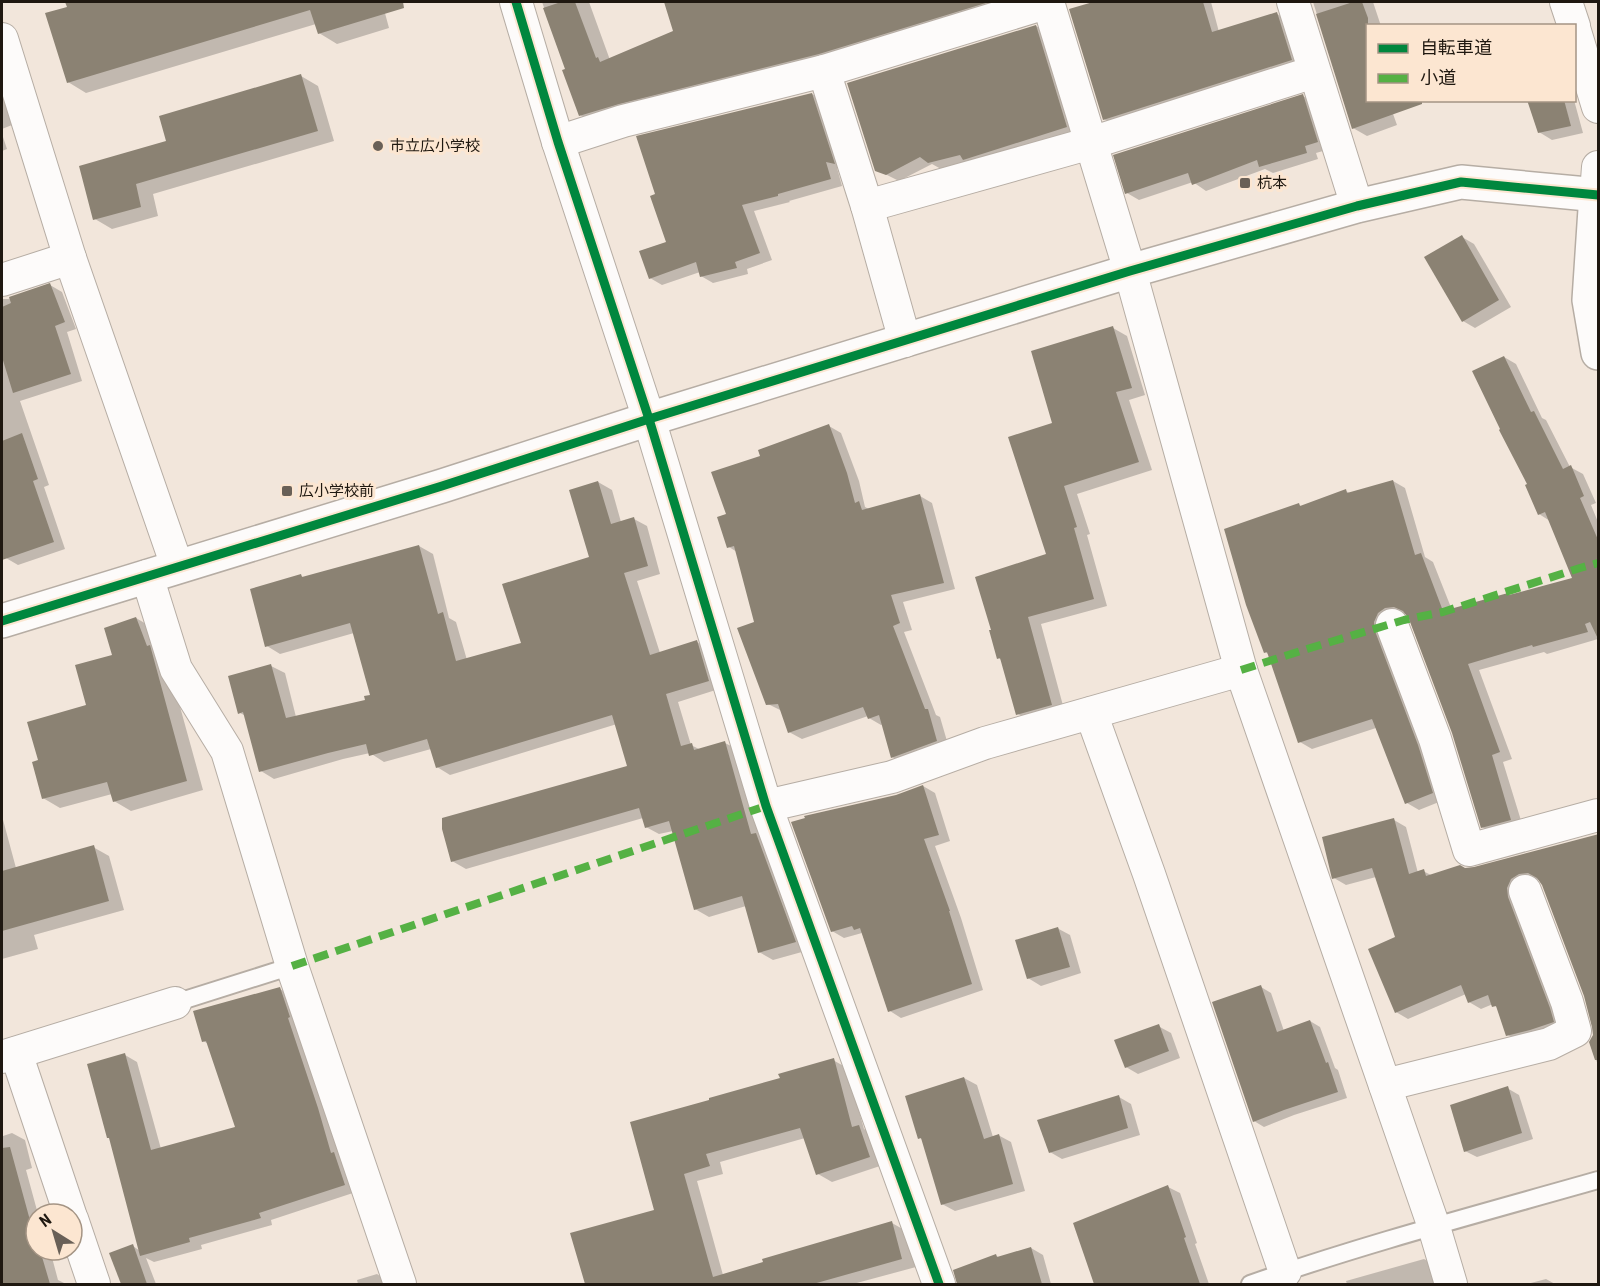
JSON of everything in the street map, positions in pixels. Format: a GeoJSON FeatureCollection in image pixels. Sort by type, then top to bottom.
{"type":"FeatureCollection","features":[{"type":"Feature","properties":{"kind":"street"},"geometry":{"type":"LineString","coordinates":[[516,2],[558,142],[649,419],[766,806],[939,1284]]}},
{"type":"Feature","properties":{"kind":"street"},"geometry":{"type":"LineString","coordinates":[[558,142],[623,121],[824,71],[1048,2],[1130,271],[1241,670],[1434,1227],[1451,1284]]}},
{"type":"Feature","properties":{"kind":"street"},"geometry":{"type":"LineString","coordinates":[[1293,2],[1358,206]]}},
{"type":"Feature","properties":{"kind":"street"},"geometry":{"type":"LineString","coordinates":[[1566,2],[1573,24]]}},
{"type":"Feature","properties":{"kind":"street"},"geometry":{"type":"LineString","coordinates":[[1576,31],[1592,61],[1599,107]]}},
{"type":"Feature","properties":{"kind":"street"},"geometry":{"type":"LineString","coordinates":[[2,39],[70,258],[177,566]]}},
{"type":"Feature","properties":{"kind":"street"},"geometry":{"type":"LineString","coordinates":[[824,71],[867,207],[905,341]]}},
{"type":"Feature","properties":{"kind":"street"},"geometry":{"type":"LineString","coordinates":[[867,207],[1091,143],[1314,72]]}},
{"type":"Feature","properties":{"kind":"street"},"geometry":{"type":"LineString","coordinates":[[2,621],[1130,271],[1358,206],[1461,183],[1598,185],[1589,300],[1599,353]]}},
{"type":"Feature","properties":{"kind":"street"},"geometry":{"type":"LineString","coordinates":[[2,280],[70,258]]}},
{"type":"Feature","properties":{"kind":"street"},"geometry":{"type":"LineString","coordinates":[[147,576],[176,669],[227,751],[292,966],[400,1284]]}},
{"type":"Feature","properties":{"kind":"street"},"geometry":{"type":"LineString","coordinates":[[1392,625],[1435,739],[1469,850],[1599,815]]}},
{"type":"Feature","properties":{"kind":"street"},"geometry":{"type":"LineString","coordinates":[[766,806],[892,777],[985,743],[1241,670]]}},
{"type":"Feature","properties":{"kind":"street"},"geometry":{"type":"LineString","coordinates":[[1091,713],[1149,874],[1285,1272]]}},
{"type":"Feature","properties":{"kind":"street"},"geometry":{"type":"LineString","coordinates":[[1385,1085],[1549,1044],[1575,1031],[1567,1002],[1525,891]]}},
{"type":"Feature","properties":{"kind":"street"},"geometry":{"type":"LineString","coordinates":[[65,1202],[9,1055],[175,1003]]}},
{"type":"Feature","properties":{"kind":"street"},"geometry":{"type":"LineString","coordinates":[[84,1254],[94,1284]]}},
{"type":"Feature","properties":{"kind":"lane"},"geometry":{"type":"LineString","coordinates":[[175,1003],[292,966]]}},
{"type":"Feature","properties":{"kind":"lane"},"geometry":{"type":"LineString","coordinates":[[1250,1284],[1434,1227],[1599,1180]]}},
{"type":"Feature","properties":{"kind":"building"},"geometry":{"type":"Polygon","coordinates":[[[65,2],[403,2],[404,8],[318,34],[310,10],[67,83],[45,13],[67,7],[65,2]]]}},
{"type":"Feature","properties":{"kind":"building"},"geometry":{"type":"Polygon","coordinates":[[[561,2],[575,2],[596,58],[598,57],[600,62],[673,31],[664,2],[989,2],[819,54],[579,116],[543,8],[561,2]]]}},
{"type":"Feature","properties":{"kind":"building"},"geometry":{"type":"Polygon","coordinates":[[[1093,2],[1203,2],[1212,32],[1277,12],[1292,60],[1103,120],[1069,9],[1093,2]]]}},
{"type":"Feature","properties":{"kind":"building"},"geometry":{"type":"Polygon","coordinates":[[[1353,2],[1362,2],[1368,18],[1368,24],[1366,24],[1366,102],[1422,102],[1422,104],[1352,129],[1316,14],[1353,2]]]}},
{"type":"Feature","properties":{"kind":"building"},"geometry":{"type":"Polygon","coordinates":[[[1036,25],[1067,127],[963,160],[960,155],[928,163],[920,157],[886,175],[875,171],[847,83],[1036,25]]]}},
{"type":"Feature","properties":{"kind":"building"},"geometry":{"type":"Polygon","coordinates":[[[301,74],[318,131],[136,184],[141,207],[93,220],[79,166],[166,141],[159,116],[301,74]]]}},
{"type":"Feature","properties":{"kind":"building"},"geometry":{"type":"Polygon","coordinates":[[[812,93],[835,164],[826,162],[831,179],[742,205],[760,253],[735,262],[737,268],[700,277],[696,262],[649,279],[639,251],[666,242],[650,196],[655,194],[636,136],[812,93]]]}},
{"type":"Feature","properties":{"kind":"building"},"geometry":{"type":"Polygon","coordinates":[[[1303,94],[1318,142],[1305,146],[1307,153],[1259,167],[1257,160],[1192,185],[1188,173],[1125,194],[1113,155],[1303,94]]]}},
{"type":"Feature","properties":{"kind":"building"},"geometry":{"type":"Polygon","coordinates":[[[1528,102],[1565,102],[1571,126],[1538,133],[1528,102]]]}},
{"type":"Feature","properties":{"kind":"building"},"geometry":{"type":"Polygon","coordinates":[[[1462,235],[1499,300],[1462,322],[1424,257],[1462,235]]]}},
{"type":"Feature","properties":{"kind":"building"},"geometry":{"type":"Polygon","coordinates":[[[50,283],[65,322],[55,326],[71,374],[13,393],[2,357],[2,307],[11,303],[9,297],[50,283]]]}},
{"type":"Feature","properties":{"kind":"building"},"geometry":{"type":"Polygon","coordinates":[[[1113,326],[1132,388],[1116,392],[1139,462],[1064,486],[1077,527],[1074,528],[1094,599],[1028,617],[1052,705],[1016,715],[1000,658],[997,659],[975,577],[1046,554],[1008,437],[1052,423],[1031,351],[1113,326]]]}},
{"type":"Feature","properties":{"kind":"building"},"geometry":{"type":"Polygon","coordinates":[[[1504,356],[1531,412],[1534,411],[1563,469],[1571,465],[1584,496],[1580,498],[1599,542],[1599,641],[1590,622],[1585,624],[1588,632],[1533,647],[1532,645],[1468,664],[1500,752],[1492,755],[1511,820],[1481,828],[1452,733],[1409,619],[1403,611],[1394,607],[1385,608],[1378,613],[1374,622],[1375,631],[1418,745],[1433,793],[1405,804],[1372,719],[1298,743],[1267,652],[1264,653],[1246,605],[1224,529],[1299,503],[1300,506],[1346,489],[1347,493],[1393,480],[1415,555],[1421,553],[1443,611],[1572,578],[1545,512],[1538,515],[1525,485],[1527,484],[1472,371],[1504,356]]]}},
{"type":"Feature","properties":{"kind":"building"},"geometry":{"type":"Polygon","coordinates":[[[829,424],[855,503],[859,501],[862,510],[920,494],[944,583],[891,595],[900,623],[893,626],[925,709],[928,709],[937,741],[891,758],[879,715],[868,719],[863,707],[788,733],[778,704],[766,705],[737,628],[754,622],[734,546],[727,548],[717,517],[726,514],[711,472],[760,456],[758,450],[829,424]]]}},
{"type":"Feature","properties":{"kind":"building"},"geometry":{"type":"Polygon","coordinates":[[[22,433],[38,479],[33,481],[54,542],[2,560],[2,441],[22,433]]]}},
{"type":"Feature","properties":{"kind":"building"},"geometry":{"type":"Polygon","coordinates":[[[598,481],[611,524],[634,517],[648,566],[624,573],[650,655],[697,640],[709,681],[666,694],[681,746],[692,743],[694,750],[725,741],[751,834],[756,833],[796,942],[758,953],[742,896],[694,910],[669,821],[645,828],[639,808],[451,862],[442,829],[442,818],[627,766],[612,715],[436,768],[427,739],[369,756],[366,744],[259,772],[243,712],[238,714],[228,676],[271,664],[286,718],[365,700],[364,696],[370,695],[350,623],[265,647],[250,589],[419,545],[438,614],[443,612],[456,661],[521,643],[502,584],[589,557],[569,490],[598,481]]]}},
{"type":"Feature","properties":{"kind":"building"},"geometry":{"type":"Polygon","coordinates":[[[136,617],[147,646],[150,645],[187,781],[113,802],[107,782],[42,799],[32,762],[38,760],[27,722],[86,705],[75,665],[112,655],[104,628],[136,617]]]}},
{"type":"Feature","properties":{"kind":"building"},"geometry":{"type":"Polygon","coordinates":[[[923,785],[939,835],[924,839],[950,911],[972,984],[888,1012],[860,928],[854,930],[852,926],[831,932],[791,822],[805,818],[804,816],[896,795],[923,785]]]}},
{"type":"Feature","properties":{"kind":"building"},"geometry":{"type":"Polygon","coordinates":[[[1394,818],[1409,874],[1424,869],[1426,876],[1460,865],[1465,868],[1474,867],[1599,834],[1599,1060],[1595,1060],[1589,1042],[1593,1035],[1584,996],[1542,885],[1537,878],[1528,873],[1519,874],[1511,879],[1507,888],[1508,897],[1554,1022],[1506,1036],[1496,1006],[1492,1007],[1488,995],[1468,1003],[1461,985],[1395,1013],[1368,949],[1395,937],[1372,868],[1332,879],[1322,837],[1394,818]]]}},
{"type":"Feature","properties":{"kind":"building"},"geometry":{"type":"Polygon","coordinates":[[[94,845],[109,901],[2,931],[2,871],[94,845]]]}},
{"type":"Feature","properties":{"kind":"building"},"geometry":{"type":"Polygon","coordinates":[[[1058,927],[1070,967],[1027,979],[1015,940],[1058,927]]]}},
{"type":"Feature","properties":{"kind":"building"},"geometry":{"type":"Polygon","coordinates":[[[1261,985],[1277,1032],[1310,1020],[1338,1092],[1253,1122],[1212,1002],[1261,985]]]}},
{"type":"Feature","properties":{"kind":"building"},"geometry":{"type":"Polygon","coordinates":[[[280,987],[331,1153],[334,1152],[345,1185],[259,1213],[261,1218],[189,1238],[190,1242],[140,1256],[87,1064],[125,1053],[151,1150],[235,1127],[206,1041],[202,1042],[193,1011],[280,987]]]}},
{"type":"Feature","properties":{"kind":"building"},"geometry":{"type":"Polygon","coordinates":[[[1159,1024],[1169,1051],[1125,1068],[1114,1040],[1159,1024]]]}},
{"type":"Feature","properties":{"kind":"building"},"geometry":{"type":"Polygon","coordinates":[[[834,1058],[852,1127],[859,1125],[870,1157],[816,1175],[800,1128],[706,1154],[710,1166],[684,1174],[713,1277],[763,1262],[762,1259],[892,1221],[902,1259],[813,1284],[585,1284],[570,1233],[654,1210],[630,1122],[780,1078],[778,1074],[834,1058]]]}},
{"type":"Feature","properties":{"kind":"building"},"geometry":{"type":"Polygon","coordinates":[[[964,1077],[984,1139],[999,1134],[1013,1184],[941,1205],[921,1138],[918,1139],[905,1096],[964,1077]]]}},
{"type":"Feature","properties":{"kind":"building"},"geometry":{"type":"Polygon","coordinates":[[[1508,1086],[1522,1133],[1464,1152],[1450,1105],[1508,1086]]]}},
{"type":"Feature","properties":{"kind":"building"},"geometry":{"type":"Polygon","coordinates":[[[1119,1095],[1128,1128],[1049,1153],[1037,1120],[1119,1095]]]}},
{"type":"Feature","properties":{"kind":"building"},"geometry":{"type":"Polygon","coordinates":[[[10,1147],[25,1202],[24,1262],[44,1262],[50,1284],[2,1284],[2,1148],[10,1147]]]}},
{"type":"Feature","properties":{"kind":"building"},"geometry":{"type":"Polygon","coordinates":[[[1168,1185],[1200,1284],[1094,1284],[1073,1223],[1168,1185]]]}},
{"type":"Feature","properties":{"kind":"building"},"geometry":{"type":"Polygon","coordinates":[[[133,1244],[147,1284],[121,1284],[109,1253],[133,1244]]]}},
{"type":"Feature","properties":{"kind":"building"},"geometry":{"type":"Polygon","coordinates":[[[1031,1247],[1042,1284],[957,1284],[953,1270],[996,1254],[997,1257],[1031,1247]]]}},
{"type":"Feature","properties":{"kind":"marked path"},"geometry":{"type":"LineString","coordinates":[[1241,670],[1404,620],[1443,612],[1598,563]]}},
{"type":"Feature","properties":{"kind":"marked path"},"geometry":{"type":"LineString","coordinates":[[292,966],[766,806]]}},
{"type":"Feature","properties":{"kind":"cycle path"},"geometry":{"type":"LineString","coordinates":[[516,2],[558,142],[649,419],[766,806],[939,1284]]}},
{"type":"Feature","properties":{"kind":"cycle path"},"geometry":{"type":"LineString","coordinates":[[2,621],[1130,271],[1357,206],[1461,182],[1598,195]]}},
{"type":"Feature","properties":{"kind":"place","name":"市立広小学校"},"geometry":{"type":"Point","coordinates":[378,146]}},
{"type":"Feature","properties":{"kind":"place","name":"杭本"},"geometry":{"type":"Point","coordinates":[1245,183]}},
{"type":"Feature","properties":{"kind":"place","name":"広小学校前"},"geometry":{"type":"Point","coordinates":[287,491]}}]}
